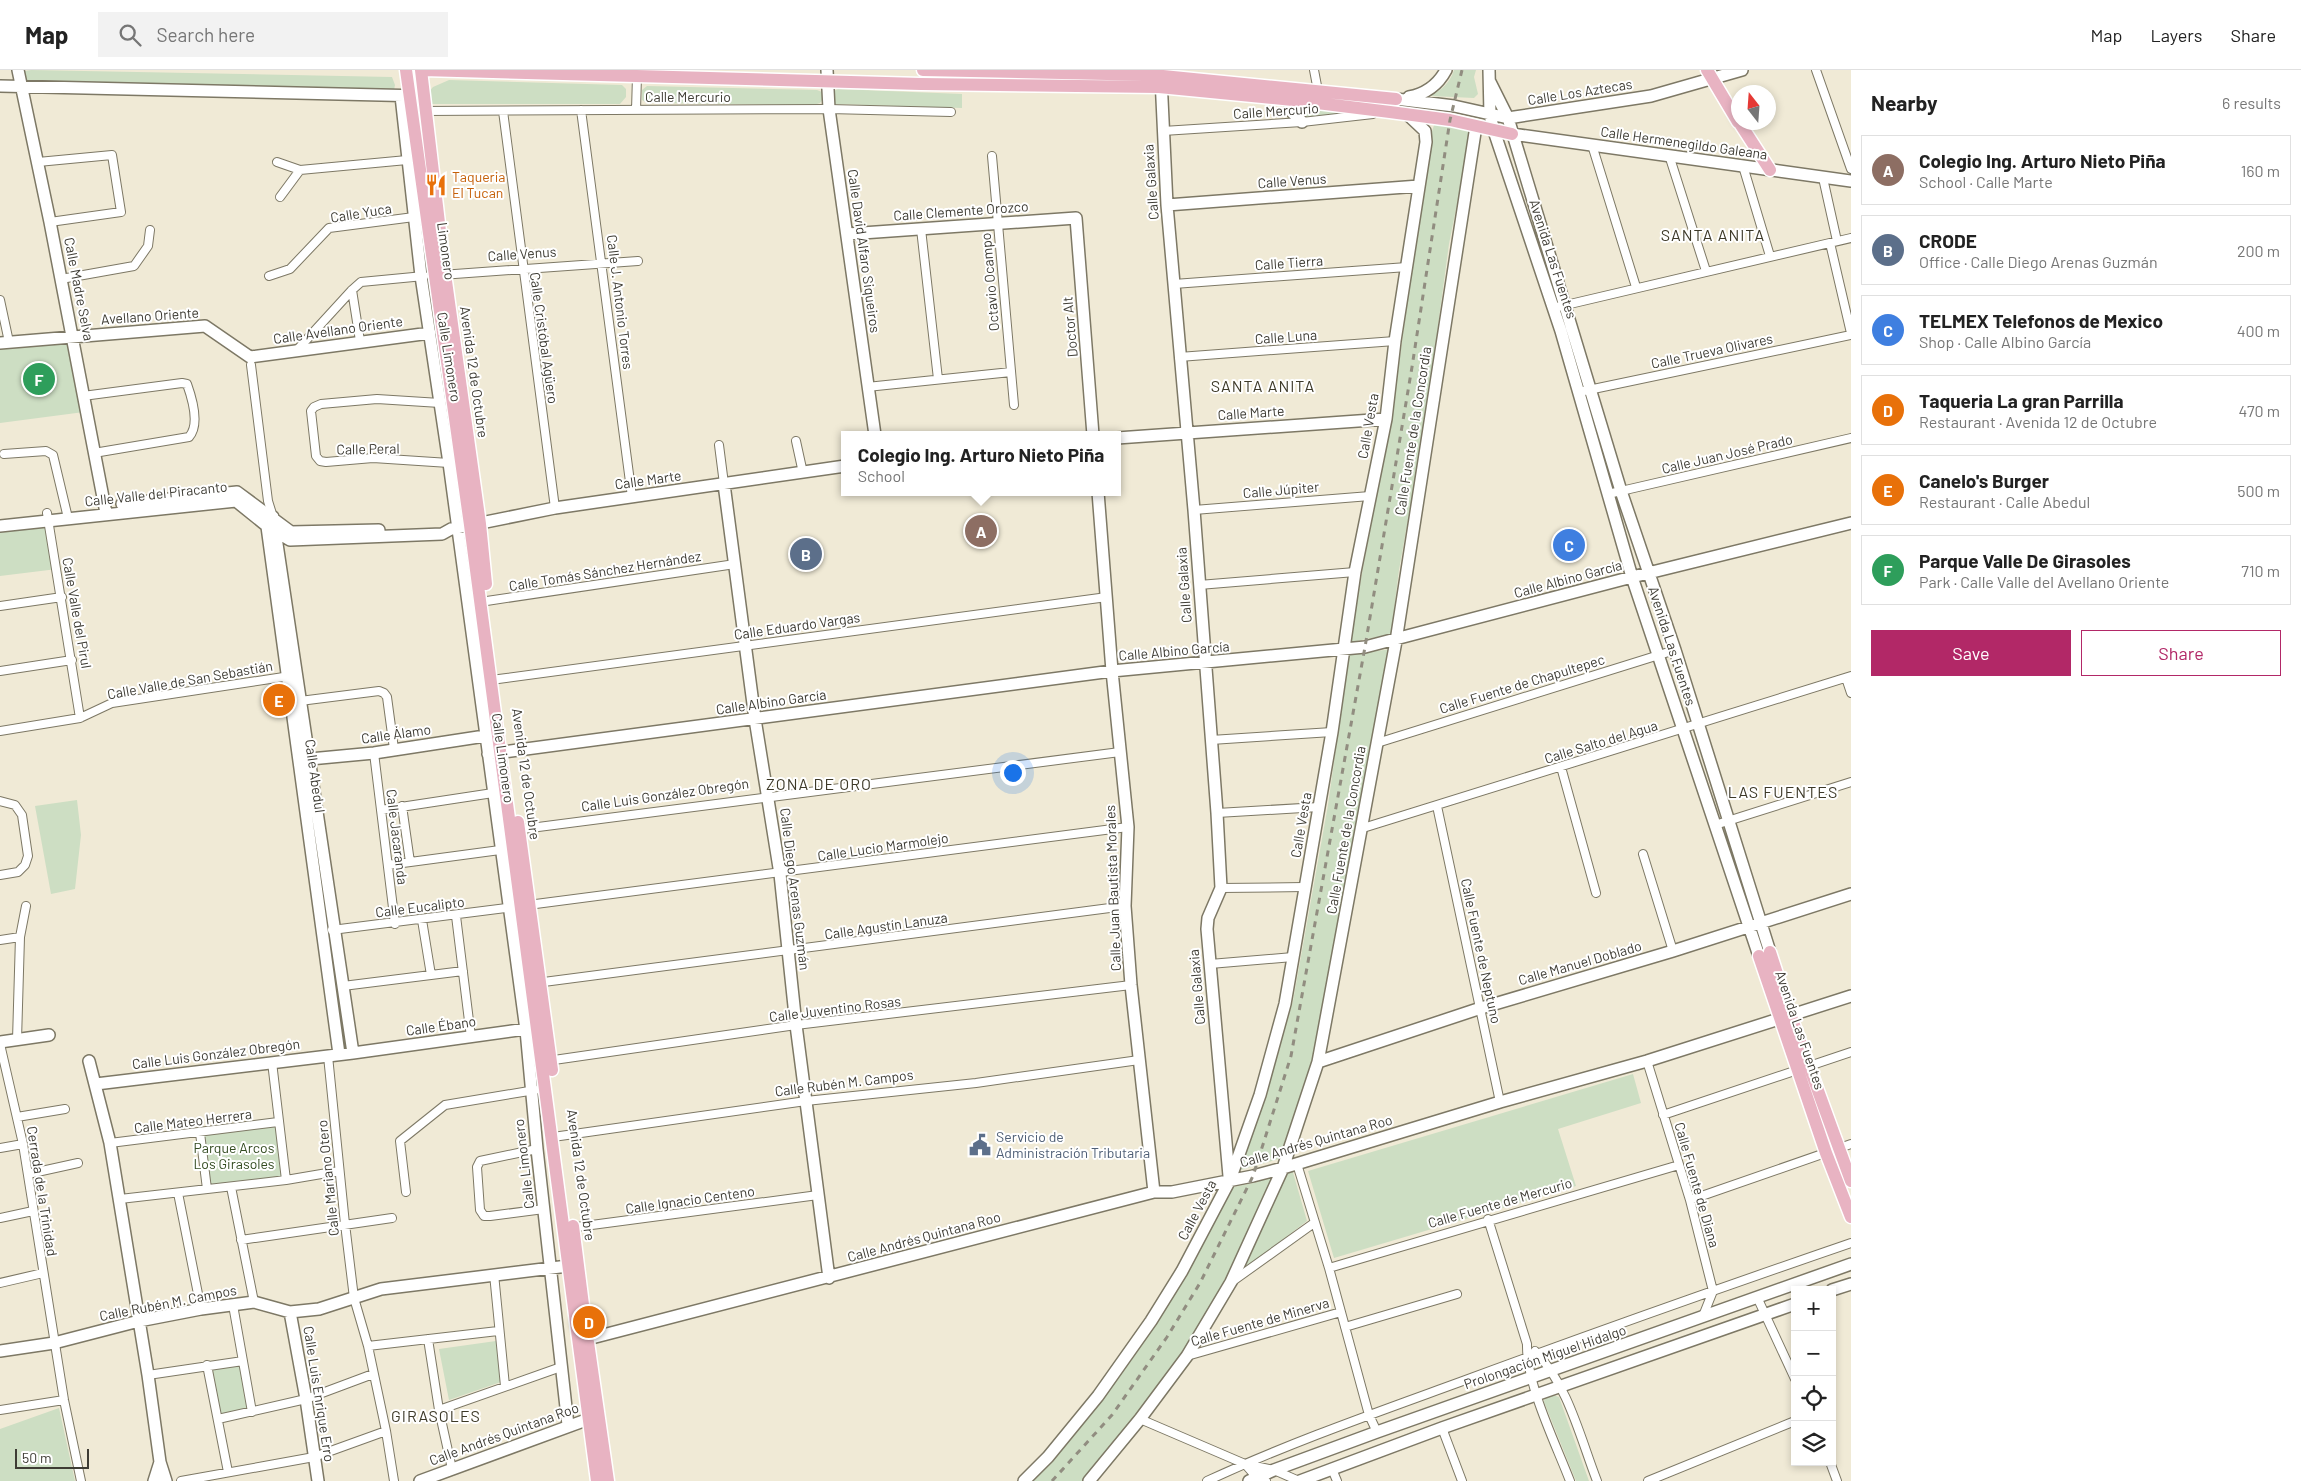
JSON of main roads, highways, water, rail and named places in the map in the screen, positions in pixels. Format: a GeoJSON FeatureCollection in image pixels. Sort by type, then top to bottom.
{"type":"FeatureCollection","features":[{"type":"Feature","properties":{"kind":"main road","name":"Limonero"},"geometry":{"type":"LineString","coordinates":[[406,70],[405,96],[440,275]]}},
{"type":"Feature","properties":{"kind":"main road"},"geometry":{"type":"LineString","coordinates":[[422,70],[637,76],[828,76],[921,84],[1160,81],[1195,74],[1512,134]]}},
{"type":"Feature","properties":{"kind":"main road","name":"Avenida 12 de Octubre"},"geometry":{"type":"LineString","coordinates":[[422,70],[424,111],[440,275],[475,525],[494,679],[498,753],[515,830],[520,907],[536,983],[537,1028],[546,1061],[557,1137],[593,1417],[597,1481]]}},
{"type":"Feature","properties":{"kind":"main road"},"geometry":{"type":"LineString","coordinates":[[923,70],[1111,72],[1160,81],[1295,94],[1318,91],[1396,99]]}},
{"type":"Feature","properties":{"kind":"main road"},"geometry":{"type":"LineString","coordinates":[[1709,75],[1731,109]]}},
{"type":"Feature","properties":{"kind":"main road"},"geometry":{"type":"LineString","coordinates":[[1744,130],[1770,170]]}},
{"type":"Feature","properties":{"kind":"main road","name":"Avenida Las Fuentes"},"geometry":{"type":"LineString","coordinates":[[1765,954],[1785,1016],[1797,1070],[1851,1217]]}},
{"type":"Feature","properties":{"kind":"main road","name":"Avenida Las Fuentes"},"geometry":{"type":"LineString","coordinates":[[1785,1016],[1810,1066],[1851,1181]]}},
{"type":"Feature","properties":{"kind":"main road","name":"Avenida 12 de Octubre"},"geometry":{"type":"LineString","coordinates":[[546,1061],[546,1089],[557,1137]]}},
{"type":"Feature","properties":{"kind":"main road","name":"Avenida 12 de Octubre"},"geometry":{"type":"LineString","coordinates":[[593,1417],[608,1481]]}},
{"type":"Feature","properties":{"kind":"railway"},"geometry":{"type":"LineString","coordinates":[[1052,1481],[1112,1415],[1167,1337],[1200,1283],[1253,1176],[1291,1056],[1365,647],[1412,367],[1450,120],[1462,70]]}},
{"type":"Feature","properties":{"kind":"place","name":"Taqueria El Tucan"},"geometry":{"type":"Point","coordinates":[436,185]}},
{"type":"Feature","properties":{"kind":"place","name":"Parque Valle De Girasoles"},"geometry":{"type":"Point","coordinates":[39,379]}},
{"type":"Feature","properties":{"kind":"place","name":"Colegio Ing. Arturo Nieto Piña"},"geometry":{"type":"Point","coordinates":[981,531]}},
{"type":"Feature","properties":{"kind":"place","name":"TELMEX Telefonos de Mexico"},"geometry":{"type":"Point","coordinates":[1569,545]}},
{"type":"Feature","properties":{"kind":"place","name":"CRODE"},"geometry":{"type":"Point","coordinates":[806,554]}},
{"type":"Feature","properties":{"kind":"place","name":"Canelo's Burger"},"geometry":{"type":"Point","coordinates":[279,700]}},
{"type":"Feature","properties":{"kind":"place","name":"Servicio de Administración Tributaria"},"geometry":{"type":"Point","coordinates":[980,1145]}},
{"type":"Feature","properties":{"kind":"place","name":"Taqueria La gran Parrilla"},"geometry":{"type":"Point","coordinates":[589,1322]}},
{"type":"Feature","properties":{"kind":"district","name":"SANTA ANITA"},"geometry":{"type":"Point","coordinates":[1713,235]}},
{"type":"Feature","properties":{"kind":"district","name":"SANTA ANITA"},"geometry":{"type":"Point","coordinates":[1263,386]}},
{"type":"Feature","properties":{"kind":"district","name":"ZONA DE ORO"},"geometry":{"type":"Point","coordinates":[819,784]}},
{"type":"Feature","properties":{"kind":"district","name":"LAS FUENTES"},"geometry":{"type":"Point","coordinates":[1783,792]}},
{"type":"Feature","properties":{"kind":"district","name":"GIRASOLES"},"geometry":{"type":"Point","coordinates":[436,1416]}},
{"type":"Feature","properties":{"kind":"park label","name":"Parque Arcos Los Girasoles"},"geometry":{"type":"Point","coordinates":[234,1156]}}]}
